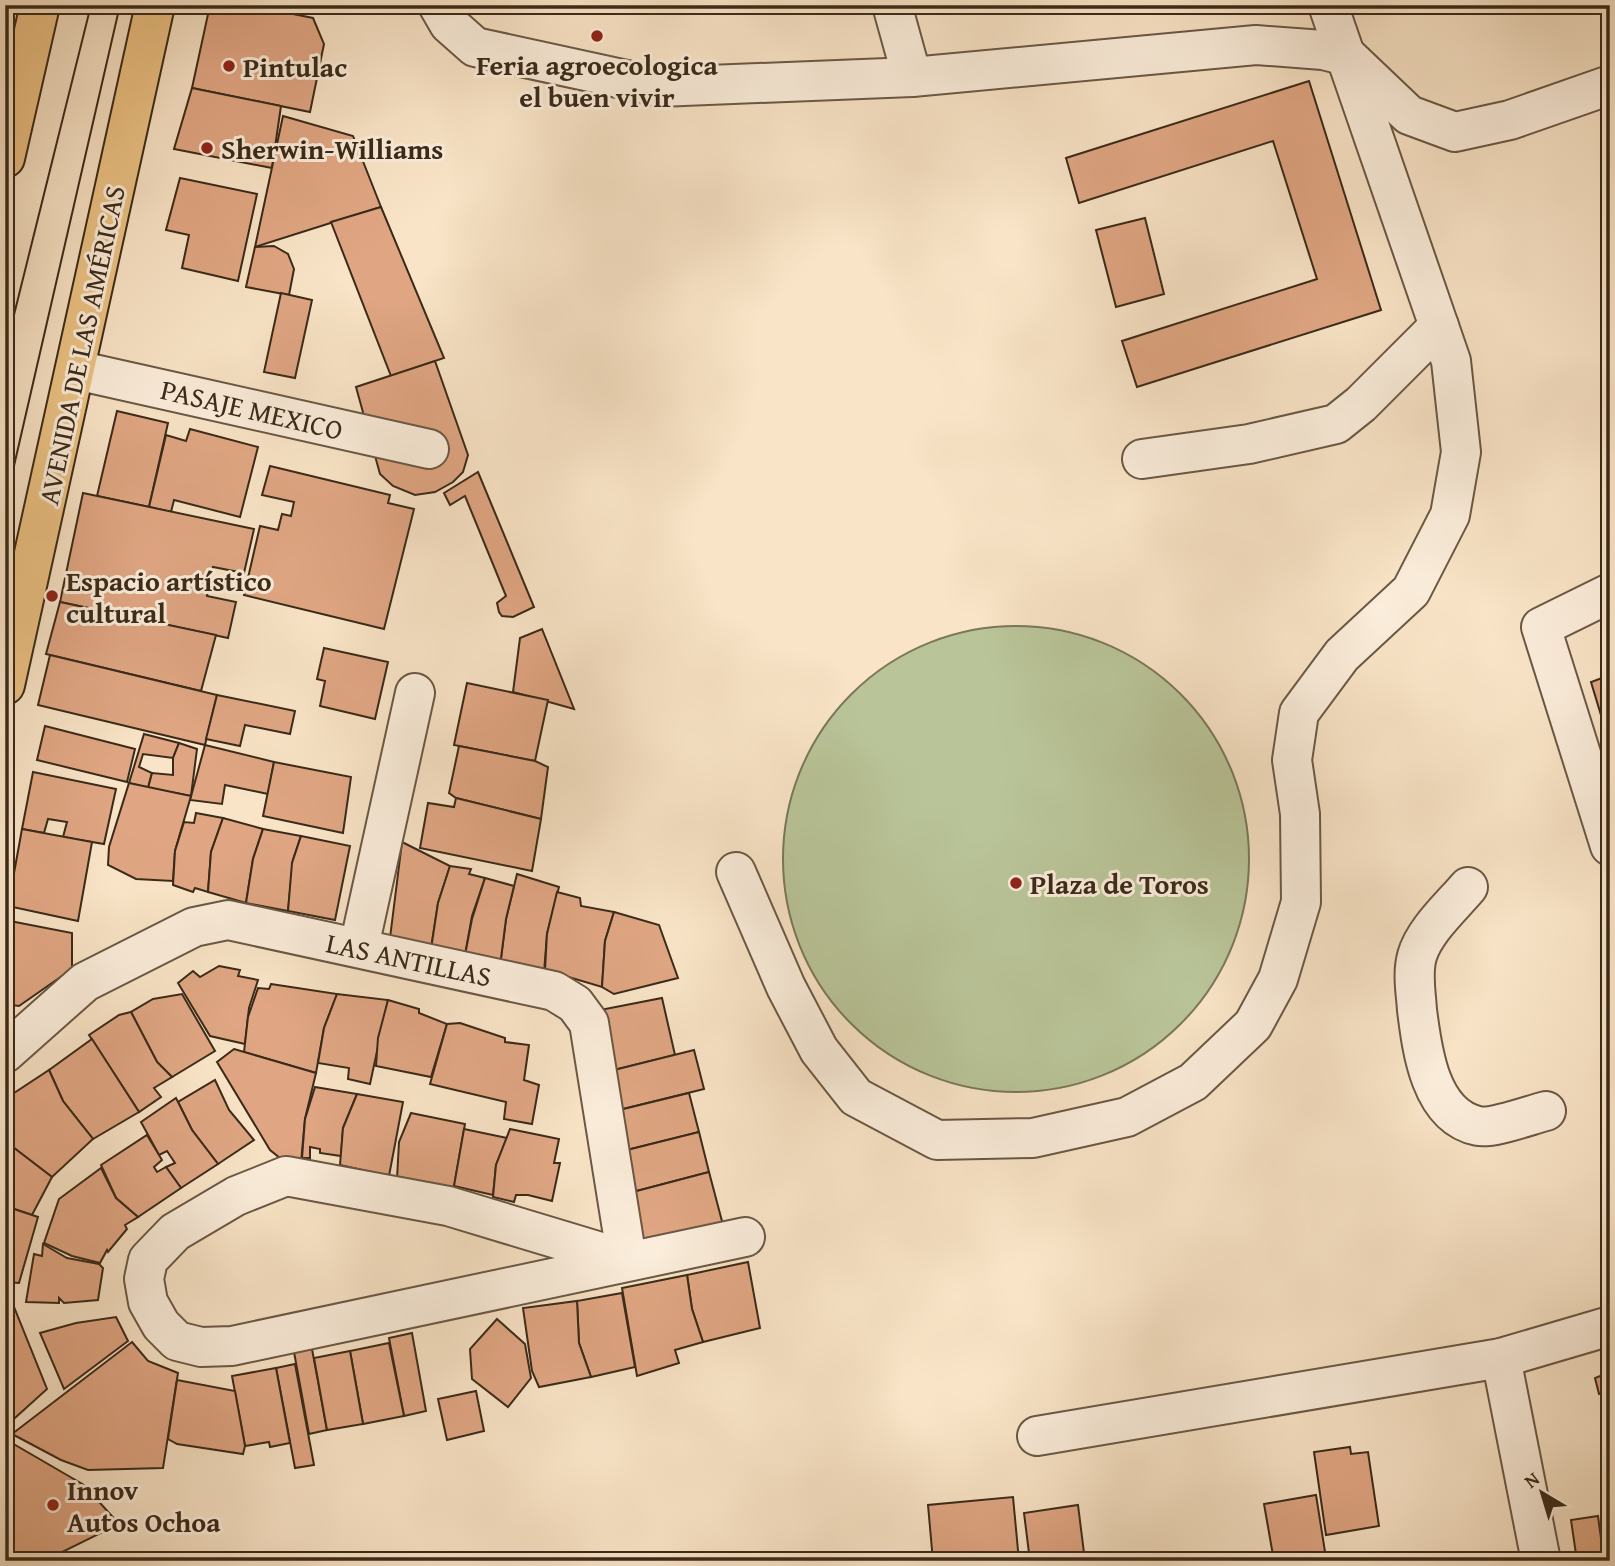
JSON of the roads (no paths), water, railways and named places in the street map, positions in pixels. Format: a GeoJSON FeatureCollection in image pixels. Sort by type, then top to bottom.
{"type":"FeatureCollection","features":[{"type":"Feature","properties":{"kind":"main road"},"geometry":{"type":"LineString","coordinates":[[7,139],[40,5]]}},
{"type":"Feature","properties":{"kind":"main road","name":"AVENIDA DE LAS AMÉRICAS"},"geometry":{"type":"LineString","coordinates":[[5,685],[155,5]]}},
{"type":"Feature","properties":{"kind":"street"},"geometry":{"type":"LineString","coordinates":[[438,5],[449,24],[475,47],[659,87],[912,77],[1256,45],[1323,50],[1347,56],[1409,115],[1455,132],[1510,120],[1610,85]]}},
{"type":"Feature","properties":{"kind":"street"},"geometry":{"type":"LineString","coordinates":[[892,5],[912,77]]}},
{"type":"Feature","properties":{"kind":"street"},"geometry":{"type":"LineString","coordinates":[[736,872],[786,987],[820,1051],[856,1097],[937,1140],[1033,1138],[1127,1117],[1193,1082],[1253,1025],[1278,979],[1301,902],[1300,814],[1292,760],[1299,713],[1342,655],[1411,591],[1450,515],[1461,452],[1451,362],[1328,5]]}},
{"type":"Feature","properties":{"kind":"street"},"geometry":{"type":"LineString","coordinates":[[1142,459],[1249,444],[1336,424],[1361,404],[1439,326]]}},
{"type":"Feature","properties":{"kind":"street","name":"PASAJE MEXICO"},"geometry":{"type":"LineString","coordinates":[[76,370],[429,449]]}},
{"type":"Feature","properties":{"kind":"street"},"geometry":{"type":"LineString","coordinates":[[1610,593],[1541,627],[1610,846]]}},
{"type":"Feature","properties":{"kind":"street"},"geometry":{"type":"LineString","coordinates":[[359,947],[415,693]]}},
{"type":"Feature","properties":{"kind":"street"},"geometry":{"type":"LineString","coordinates":[[1468,887],[1430,933],[1417,955],[1414,981],[1423,1060],[1444,1101],[1460,1121],[1481,1127],[1546,1111]]}},
{"type":"Feature","properties":{"kind":"street","name":"LAS ANTILLAS"},"geometry":{"type":"LineString","coordinates":[[8,1048],[85,982],[194,927],[228,920],[554,991],[575,1004],[589,1023],[627,1260]]}},
{"type":"Feature","properties":{"kind":"street"},"geometry":{"type":"LineString","coordinates":[[627,1260],[448,1206],[286,1176],[236,1196],[175,1233],[148,1260],[144,1279],[148,1302],[161,1325],[177,1341],[201,1347],[232,1346],[745,1237]]}},
{"type":"Feature","properties":{"kind":"street"},"geometry":{"type":"LineString","coordinates":[[1037,1436],[1502,1358],[1610,1326]]}},
{"type":"Feature","properties":{"kind":"street"},"geometry":{"type":"LineString","coordinates":[[1502,1358],[1541,1561]]}},
{"type":"Feature","properties":{"kind":"tram line"},"geometry":{"type":"LineString","coordinates":[[5,351],[91,5]]}},
{"type":"Feature","properties":{"kind":"tram line"},"geometry":{"type":"LineString","coordinates":[[5,505],[120,5]]}},
{"type":"Feature","properties":{"kind":"place","name":"Feria agroecologica el buen vivir"},"geometry":{"type":"Point","coordinates":[597,36]}},
{"type":"Feature","properties":{"kind":"place","name":"Pintulac"},"geometry":{"type":"Point","coordinates":[229,66]}},
{"type":"Feature","properties":{"kind":"place","name":"Sherwin-Williams"},"geometry":{"type":"Point","coordinates":[207,148]}},
{"type":"Feature","properties":{"kind":"place","name":"Espacio artístico cultural"},"geometry":{"type":"Point","coordinates":[52,596]}},
{"type":"Feature","properties":{"kind":"place","name":"Plaza de Toros"},"geometry":{"type":"Point","coordinates":[1016,883]}},
{"type":"Feature","properties":{"kind":"place","name":"Innov Autos Ochoa"},"geometry":{"type":"Point","coordinates":[53,1505]}}]}
